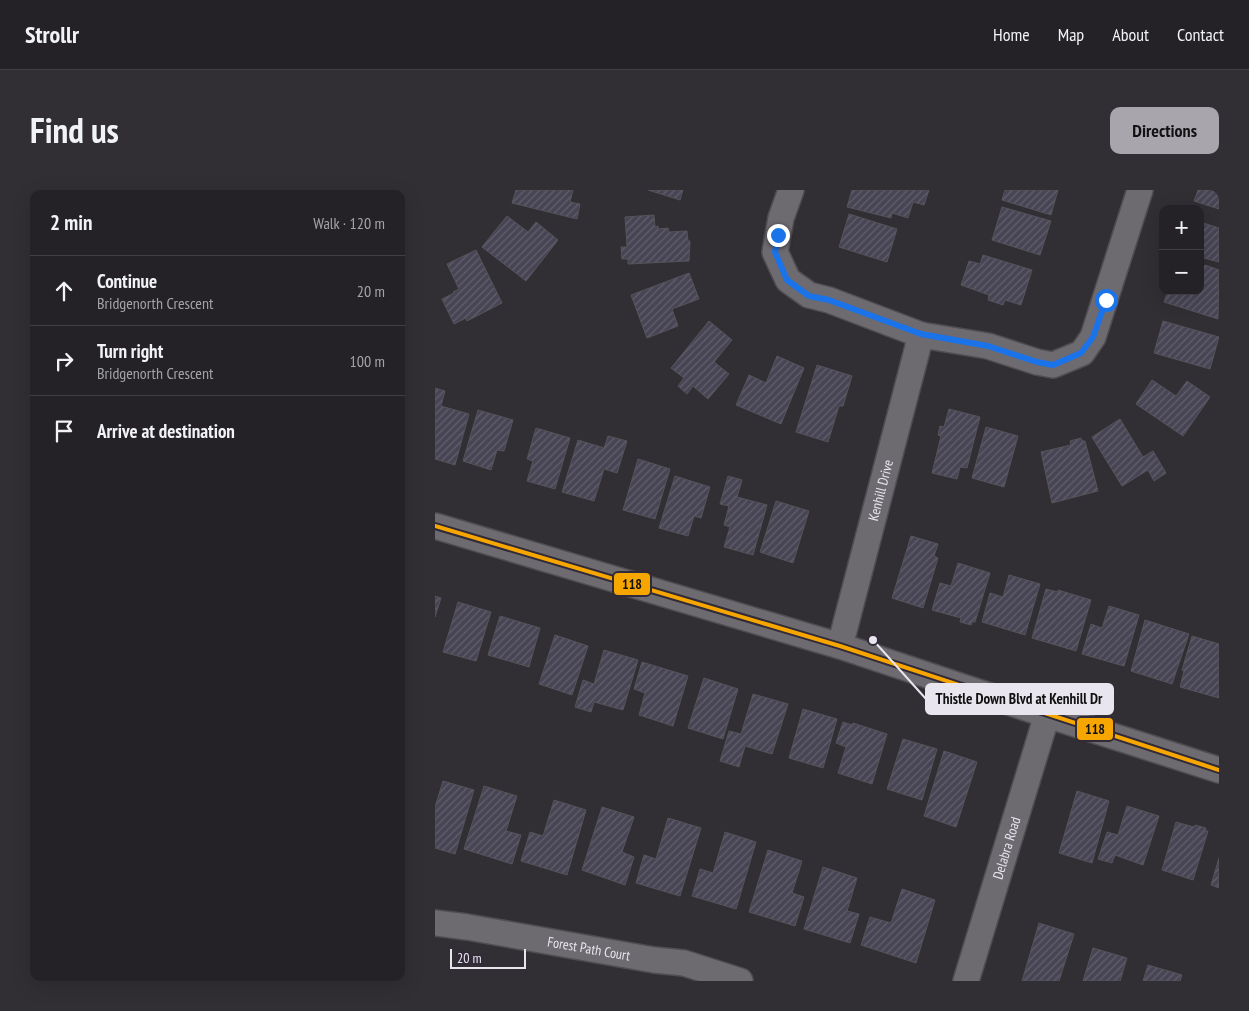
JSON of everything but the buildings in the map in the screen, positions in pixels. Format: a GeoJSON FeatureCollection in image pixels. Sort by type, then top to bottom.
{"type":"FeatureCollection","features":[{"type":"Feature","properties":{"kind":"street"},"geometry":{"type":"LineString","coordinates":[[791,190],[781,218],[775,252],[787,280],[809,296],[829,300],[921,334],[988,346],[1037,362],[1053,365],[1081,353],[1093,337],[1140,190]]}},
{"type":"Feature","properties":{"kind":"street","name":"Kenhill Drive"},"geometry":{"type":"LineString","coordinates":[[841,646],[921,334]]}},
{"type":"Feature","properties":{"kind":"street"},"geometry":{"type":"LineString","coordinates":[[435,526],[841,646],[1219,770]]}},
{"type":"Feature","properties":{"kind":"street","name":"Delabra Road"},"geometry":{"type":"LineString","coordinates":[[966,981],[1047,715]]}},
{"type":"Feature","properties":{"kind":"street","name":"Forest Path Court"},"geometry":{"type":"LineString","coordinates":[[435,923],[684,964],[740,981]]}},
{"type":"Feature","properties":{"kind":"transit line","name":"118"},"geometry":{"type":"LineString","coordinates":[[435,526],[840,646],[1219,770]]}},
{"type":"Feature","properties":{"kind":"place","name":"Thistle Down Blvd at Kenhill Dr"},"geometry":{"type":"Point","coordinates":[873,640]}},
{"type":"Feature","properties":{"kind":"route"},"geometry":{"type":"LineString","coordinates":[[778,235],[775,252],[787,280],[809,296],[829,300],[921,334],[988,346],[1037,362],[1053,365],[1081,353],[1093,337],[1106,300]]}}]}
